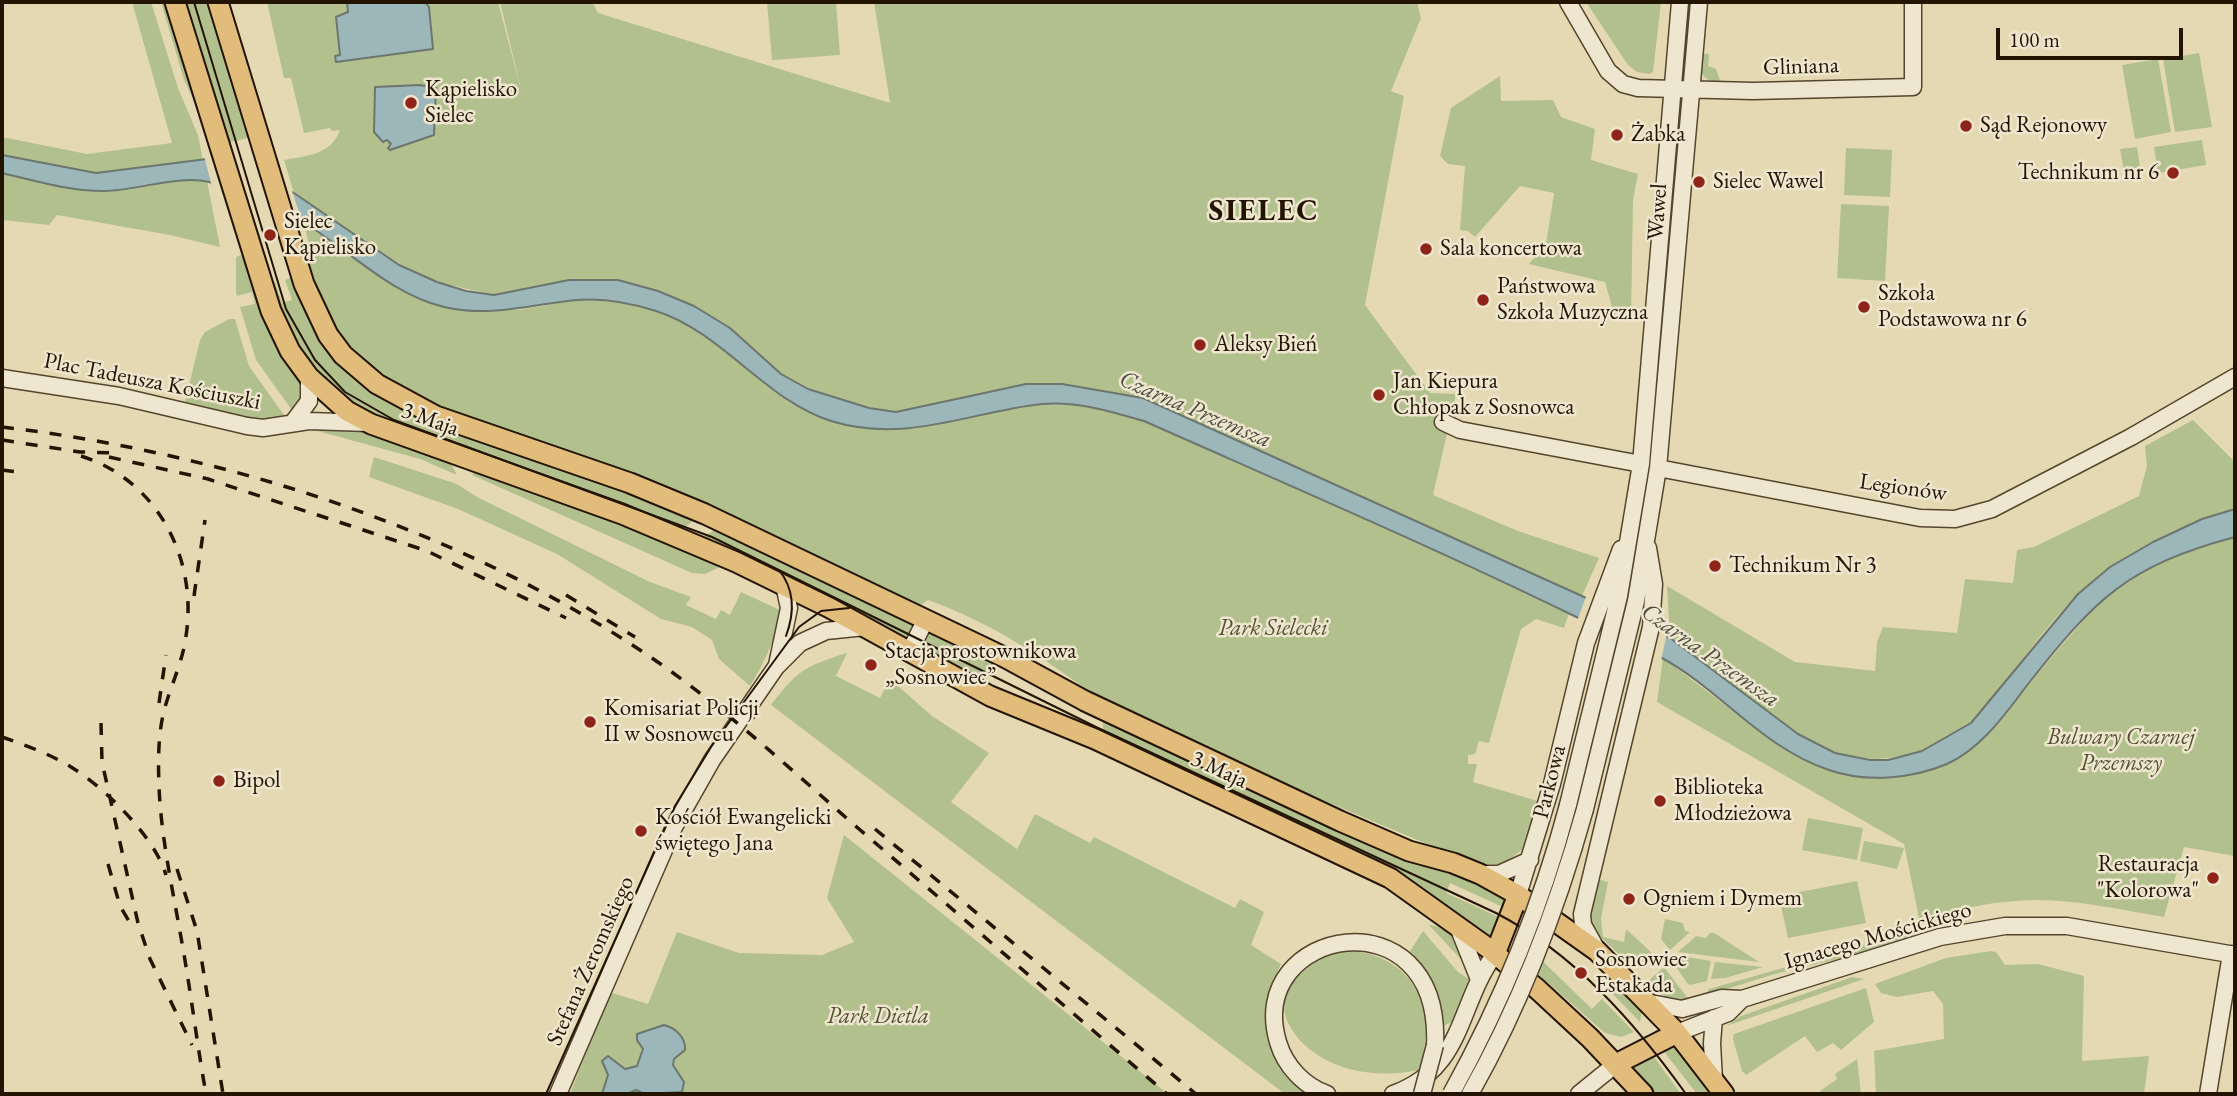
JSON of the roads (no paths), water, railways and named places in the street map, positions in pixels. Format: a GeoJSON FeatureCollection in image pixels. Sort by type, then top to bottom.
{"type":"FeatureCollection","features":[{"type":"Feature","properties":{"kind":"main road","name":"3 Maja"},"geometry":{"type":"LineString","coordinates":[[175,2],[271,311],[290,351],[309,377],[347,411],[371,424],[622,514],[784,585],[989,696],[1096,739],[1366,866],[1408,890],[1495,954],[1558,1007],[1616,1064]]}},
{"type":"Feature","properties":{"kind":"main road","name":"3 Maja"},"geometry":{"type":"LineString","coordinates":[[218,2],[304,284],[328,335],[359,370],[394,395],[436,416],[630,483],[705,514],[1006,658],[1085,701],[1340,821],[1409,851],[1453,863],[1480,874],[1518,895],[1597,951],[1651,1003],[1677,1033]]}},
{"type":"Feature","properties":{"kind":"main road"},"geometry":{"type":"LineString","coordinates":[[1495,954],[1518,895]]}},
{"type":"Feature","properties":{"kind":"main road"},"geometry":{"type":"LineString","coordinates":[[1643,1094],[1616,1064],[1677,1033],[1719,1088]]}},
{"type":"Feature","properties":{"kind":"street","name":"Gliniana"},"geometry":{"type":"LineString","coordinates":[[1568,2],[1587,37],[1615,78],[1638,88],[1843,91],[1913,86],[1913,2]]}},
{"type":"Feature","properties":{"kind":"street","name":"Wawel"},"geometry":{"type":"LineString","coordinates":[[1641,464],[1680,2]]}},
{"type":"Feature","properties":{"kind":"street","name":"Wawel"},"geometry":{"type":"LineString","coordinates":[[1658,468],[1699,2]]}},
{"type":"Feature","properties":{"kind":"street","name":"Plac Tadeusza Kościuszki"},"geometry":{"type":"LineString","coordinates":[[2,377],[119,396],[247,426],[271,427],[294,421],[371,424]]}},
{"type":"Feature","properties":{"kind":"street"},"geometry":{"type":"LineString","coordinates":[[294,421],[309,401],[309,377]]}},
{"type":"Feature","properties":{"kind":"street","name":"Legionów"},"geometry":{"type":"LineString","coordinates":[[1658,468],[1920,518],[1955,519],[1992,509],[2038,486],[2235,377]]}},
{"type":"Feature","properties":{"kind":"street"},"geometry":{"type":"LineString","coordinates":[[1443,422],[1460,430],[1641,464]]}},
{"type":"Feature","properties":{"kind":"street","name":"Parkowa"},"geometry":{"type":"LineString","coordinates":[[1451,1094],[1501,998],[1549,873],[1605,654],[1611,593],[1632,521],[1641,464]]}},
{"type":"Feature","properties":{"kind":"street","name":"Parkowa"},"geometry":{"type":"LineString","coordinates":[[1470,1094],[1496,1048],[1556,908],[1585,809],[1636,601],[1658,468]]}},
{"type":"Feature","properties":{"kind":"street"},"geometry":{"type":"LineString","coordinates":[[1597,951],[1583,925],[1583,903],[1638,691],[1655,601],[1646,542]]}},
{"type":"Feature","properties":{"kind":"street","name":"Stefana Żeromskiego"},"geometry":{"type":"LineString","coordinates":[[776,667],[789,608],[784,585]]}},
{"type":"Feature","properties":{"kind":"street"},"geometry":{"type":"LineString","coordinates":[[1518,895],[1552,784],[1586,643],[1611,593]]}},
{"type":"Feature","properties":{"kind":"street"},"geometry":{"type":"LineString","coordinates":[[909,653],[926,619]]}},
{"type":"Feature","properties":{"kind":"street","name":"Stefana Żeromskiego"},"geometry":{"type":"LineString","coordinates":[[558,1094],[686,802],[776,667],[800,643],[812,636],[865,627]]}},
{"type":"Feature","properties":{"kind":"street"},"geometry":{"type":"LineString","coordinates":[[1480,874],[1499,874],[1530,860]]}},
{"type":"Feature","properties":{"kind":"street","name":"Ignacego Mościckiego"},"geometry":{"type":"LineString","coordinates":[[1651,1003],[1682,1010],[1723,998],[1742,999],[1921,942],[1982,929],[2067,926],[2233,954]]}},
{"type":"Feature","properties":{"kind":"street"},"geometry":{"type":"LineString","coordinates":[[1458,927],[1478,977]]}},
{"type":"Feature","properties":{"kind":"street"},"geometry":{"type":"LineString","coordinates":[[1327,1094],[1309,1085],[1292,1069],[1277,1038],[1275,1017],[1280,991],[1298,964],[1314,952],[1341,943],[1361,942],[1384,947],[1412,967],[1425,987],[1433,1009],[1435,1045],[1422,1094]]}},
{"type":"Feature","properties":{"kind":"street"},"geometry":{"type":"LineString","coordinates":[[1393,1094],[1426,1077],[1443,1060],[1469,1008],[1478,977],[1495,954]]}},
{"type":"Feature","properties":{"kind":"street"},"geometry":{"type":"LineString","coordinates":[[2208,1094],[2233,954]]}},
{"type":"Feature","properties":{"kind":"street","name":"Ignacego Mościckiego"},"geometry":{"type":"LineString","coordinates":[[1677,1033],[1728,1013],[1742,999]]}},
{"type":"Feature","properties":{"kind":"street"},"geometry":{"type":"LineString","coordinates":[[1714,1018],[1712,1043],[1719,1088]]}},
{"type":"Feature","properties":{"kind":"street"},"geometry":{"type":"LineString","coordinates":[[1579,1094],[1616,1064]]}},
{"type":"Feature","properties":{"kind":"water"},"geometry":{"type":"Polygon","coordinates":[[[347,2],[425,2],[429,7],[433,49],[336,62],[335,56],[340,55],[336,17],[348,12],[347,2]]]}},
{"type":"Feature","properties":{"kind":"water"},"geometry":{"type":"Polygon","coordinates":[[[420,85],[436,88],[434,135],[390,150],[388,148],[391,144],[387,140],[383,142],[374,132],[375,87],[420,85]]]}},
{"type":"Feature","properties":{"kind":"water"},"geometry":{"type":"Polygon","coordinates":[[[2,155],[96,173],[207,159],[294,193],[399,265],[437,282],[466,291],[494,295],[569,280],[618,280],[658,291],[694,306],[730,328],[781,374],[808,389],[869,408],[896,412],[1026,384],[1062,384],[1143,398],[1670,638],[1798,734],[1835,753],[1870,760],[1888,760],[1922,751],[1971,723],[2078,594],[2110,567],[2153,542],[2202,519],[2235,509],[2235,537],[2167,560],[2116,589],[2074,629],[1992,729],[1960,757],[1933,769],[1904,776],[1858,777],[1829,770],[1783,747],[1702,685],[1649,651],[1410,539],[1144,421],[1094,408],[1042,404],[911,428],[859,427],[831,421],[785,398],[702,334],[656,311],[627,303],[597,300],[577,300],[495,311],[444,307],[424,301],[388,282],[303,222],[260,200],[225,187],[200,180],[187,180],[117,190],[78,189],[2,173],[2,155]]]}},
{"type":"Feature","properties":{"kind":"water"},"geometry":{"type":"Polygon","coordinates":[[[664,1025],[676,1031],[684,1041],[685,1050],[674,1059],[673,1065],[684,1082],[682,1092],[644,1094],[636,1090],[627,1094],[602,1094],[608,1075],[602,1061],[608,1056],[625,1069],[637,1066],[643,1049],[637,1040],[637,1034],[664,1025]]]}},
{"type":"Feature","properties":{"kind":"tram line"},"geometry":{"type":"LineString","coordinates":[[194,2],[286,309],[315,360],[345,392],[394,420],[712,537],[1096,727],[1496,913],[1552,949],[1602,992],[1646,1042],[1686,1094]]}},
{"type":"Feature","properties":{"kind":"tram line"},"geometry":{"type":"LineString","coordinates":[[779,570],[788,585],[792,602],[786,636]]}},
{"type":"Feature","properties":{"kind":"tram line"},"geometry":{"type":"LineString","coordinates":[[546,1094],[675,806],[711,747],[799,627],[821,611],[849,608]]}},
{"type":"Feature","properties":{"kind":"railway"},"geometry":{"type":"LineString","coordinates":[[2,427],[86,439],[170,456],[254,477],[337,503],[419,534],[498,569],[574,609],[646,654],[729,716],[1167,1094]]}},
{"type":"Feature","properties":{"kind":"railway"},"geometry":{"type":"LineString","coordinates":[[2,440],[80,452],[121,453]]}},
{"type":"Feature","properties":{"kind":"railway"},"geometry":{"type":"LineString","coordinates":[[81,456],[108,467],[131,483],[151,503],[167,526],[178,551],[185,578],[188,607],[185,645],[163,717],[159,746],[159,786],[165,845],[206,1094]]}},
{"type":"Feature","properties":{"kind":"railway"},"geometry":{"type":"LineString","coordinates":[[109,457],[208,479],[427,551],[566,618]]}},
{"type":"Feature","properties":{"kind":"railway"},"geometry":{"type":"LineString","coordinates":[[2,470],[17,472]]}},
{"type":"Feature","properties":{"kind":"railway"},"geometry":{"type":"LineString","coordinates":[[194,596],[205,520]]}},
{"type":"Feature","properties":{"kind":"railway"},"geometry":{"type":"LineString","coordinates":[[566,595],[635,637]]}},
{"type":"Feature","properties":{"kind":"railway"},"geometry":{"type":"LineString","coordinates":[[159,703],[166,655]]}},
{"type":"Feature","properties":{"kind":"railway"},"geometry":{"type":"LineString","coordinates":[[733,701],[755,718]]}},
{"type":"Feature","properties":{"kind":"railway"},"geometry":{"type":"LineString","coordinates":[[101,723],[102,762],[138,923],[150,959],[192,1045]]}},
{"type":"Feature","properties":{"kind":"railway"},"geometry":{"type":"LineString","coordinates":[[2,737],[55,758],[98,787],[140,829],[160,860],[166,875]]}},
{"type":"Feature","properties":{"kind":"railway"},"geometry":{"type":"LineString","coordinates":[[875,829],[1196,1094]]}},
{"type":"Feature","properties":{"kind":"railway"},"geometry":{"type":"LineString","coordinates":[[108,864],[120,906],[133,928]]}},
{"type":"Feature","properties":{"kind":"railway"},"geometry":{"type":"LineString","coordinates":[[177,869],[197,931],[223,1094]]}},
{"type":"Feature","properties":{"kind":"place","name":"Kąpielisko Sielec"},"geometry":{"type":"Point","coordinates":[411,103]}},
{"type":"Feature","properties":{"kind":"place","name":"Sąd Rejonowy"},"geometry":{"type":"Point","coordinates":[1966,126]}},
{"type":"Feature","properties":{"kind":"place","name":"Żabka"},"geometry":{"type":"Point","coordinates":[1617,135]}},
{"type":"Feature","properties":{"kind":"place","name":"Technikum nr 6"},"geometry":{"type":"Point","coordinates":[2173,173]}},
{"type":"Feature","properties":{"kind":"place","name":"Sielec Wawel"},"geometry":{"type":"Point","coordinates":[1699,182]}},
{"type":"Feature","properties":{"kind":"place","name":"Sielec Kąpielisko"},"geometry":{"type":"Point","coordinates":[270,235]}},
{"type":"Feature","properties":{"kind":"place","name":"Sala koncertowa"},"geometry":{"type":"Point","coordinates":[1426,249]}},
{"type":"Feature","properties":{"kind":"place","name":"Państwowa Szkoła Muzyczna"},"geometry":{"type":"Point","coordinates":[1483,300]}},
{"type":"Feature","properties":{"kind":"place","name":"Szkoła Podstawowa nr 6"},"geometry":{"type":"Point","coordinates":[1864,307]}},
{"type":"Feature","properties":{"kind":"place","name":"Aleksy Bień"},"geometry":{"type":"Point","coordinates":[1200,345]}},
{"type":"Feature","properties":{"kind":"place","name":"Jan Kiepura Chłopak z Sosnowca"},"geometry":{"type":"Point","coordinates":[1379,395]}},
{"type":"Feature","properties":{"kind":"place","name":"Technikum Nr 3"},"geometry":{"type":"Point","coordinates":[1715,566]}},
{"type":"Feature","properties":{"kind":"place","name":"Stacja prostownikowa „Sosnowiec”"},"geometry":{"type":"Point","coordinates":[871,665]}},
{"type":"Feature","properties":{"kind":"place","name":"Komisariat Policji II w Sosnowcu"},"geometry":{"type":"Point","coordinates":[590,722]}},
{"type":"Feature","properties":{"kind":"place","name":"Bipol"},"geometry":{"type":"Point","coordinates":[219,781]}},
{"type":"Feature","properties":{"kind":"place","name":"Biblioteka Młodzieżowa"},"geometry":{"type":"Point","coordinates":[1660,801]}},
{"type":"Feature","properties":{"kind":"place","name":"Kościół Ewangelicki świętego Jana"},"geometry":{"type":"Point","coordinates":[641,831]}},
{"type":"Feature","properties":{"kind":"place","name":"Restauracja \"Kolorowa\""},"geometry":{"type":"Point","coordinates":[2213,878]}},
{"type":"Feature","properties":{"kind":"place","name":"Ogniem i Dymem"},"geometry":{"type":"Point","coordinates":[1629,899]}},
{"type":"Feature","properties":{"kind":"place","name":"Sosnowiec Estakada"},"geometry":{"type":"Point","coordinates":[1581,973]}},
{"type":"Feature","properties":{"kind":"district","name":"SIELEC"},"geometry":{"type":"Point","coordinates":[1264,212]}},
{"type":"Feature","properties":{"kind":"water label","name":"Czarna Przemsza"},"geometry":{"type":"Point","coordinates":[1195,410]}},
{"type":"Feature","properties":{"kind":"water label","name":"Czarna Przemsza"},"geometry":{"type":"Point","coordinates":[1710,656]}},
{"type":"Feature","properties":{"kind":"park label","name":"Park Sielecki"},"geometry":{"type":"Point","coordinates":[1273,629]}},
{"type":"Feature","properties":{"kind":"park label","name":"Bulwary Czarnej Przemszy"},"geometry":{"type":"Point","coordinates":[2121,751]}},
{"type":"Feature","properties":{"kind":"park label","name":"Park Dietla"},"geometry":{"type":"Point","coordinates":[878,1017]}}]}
